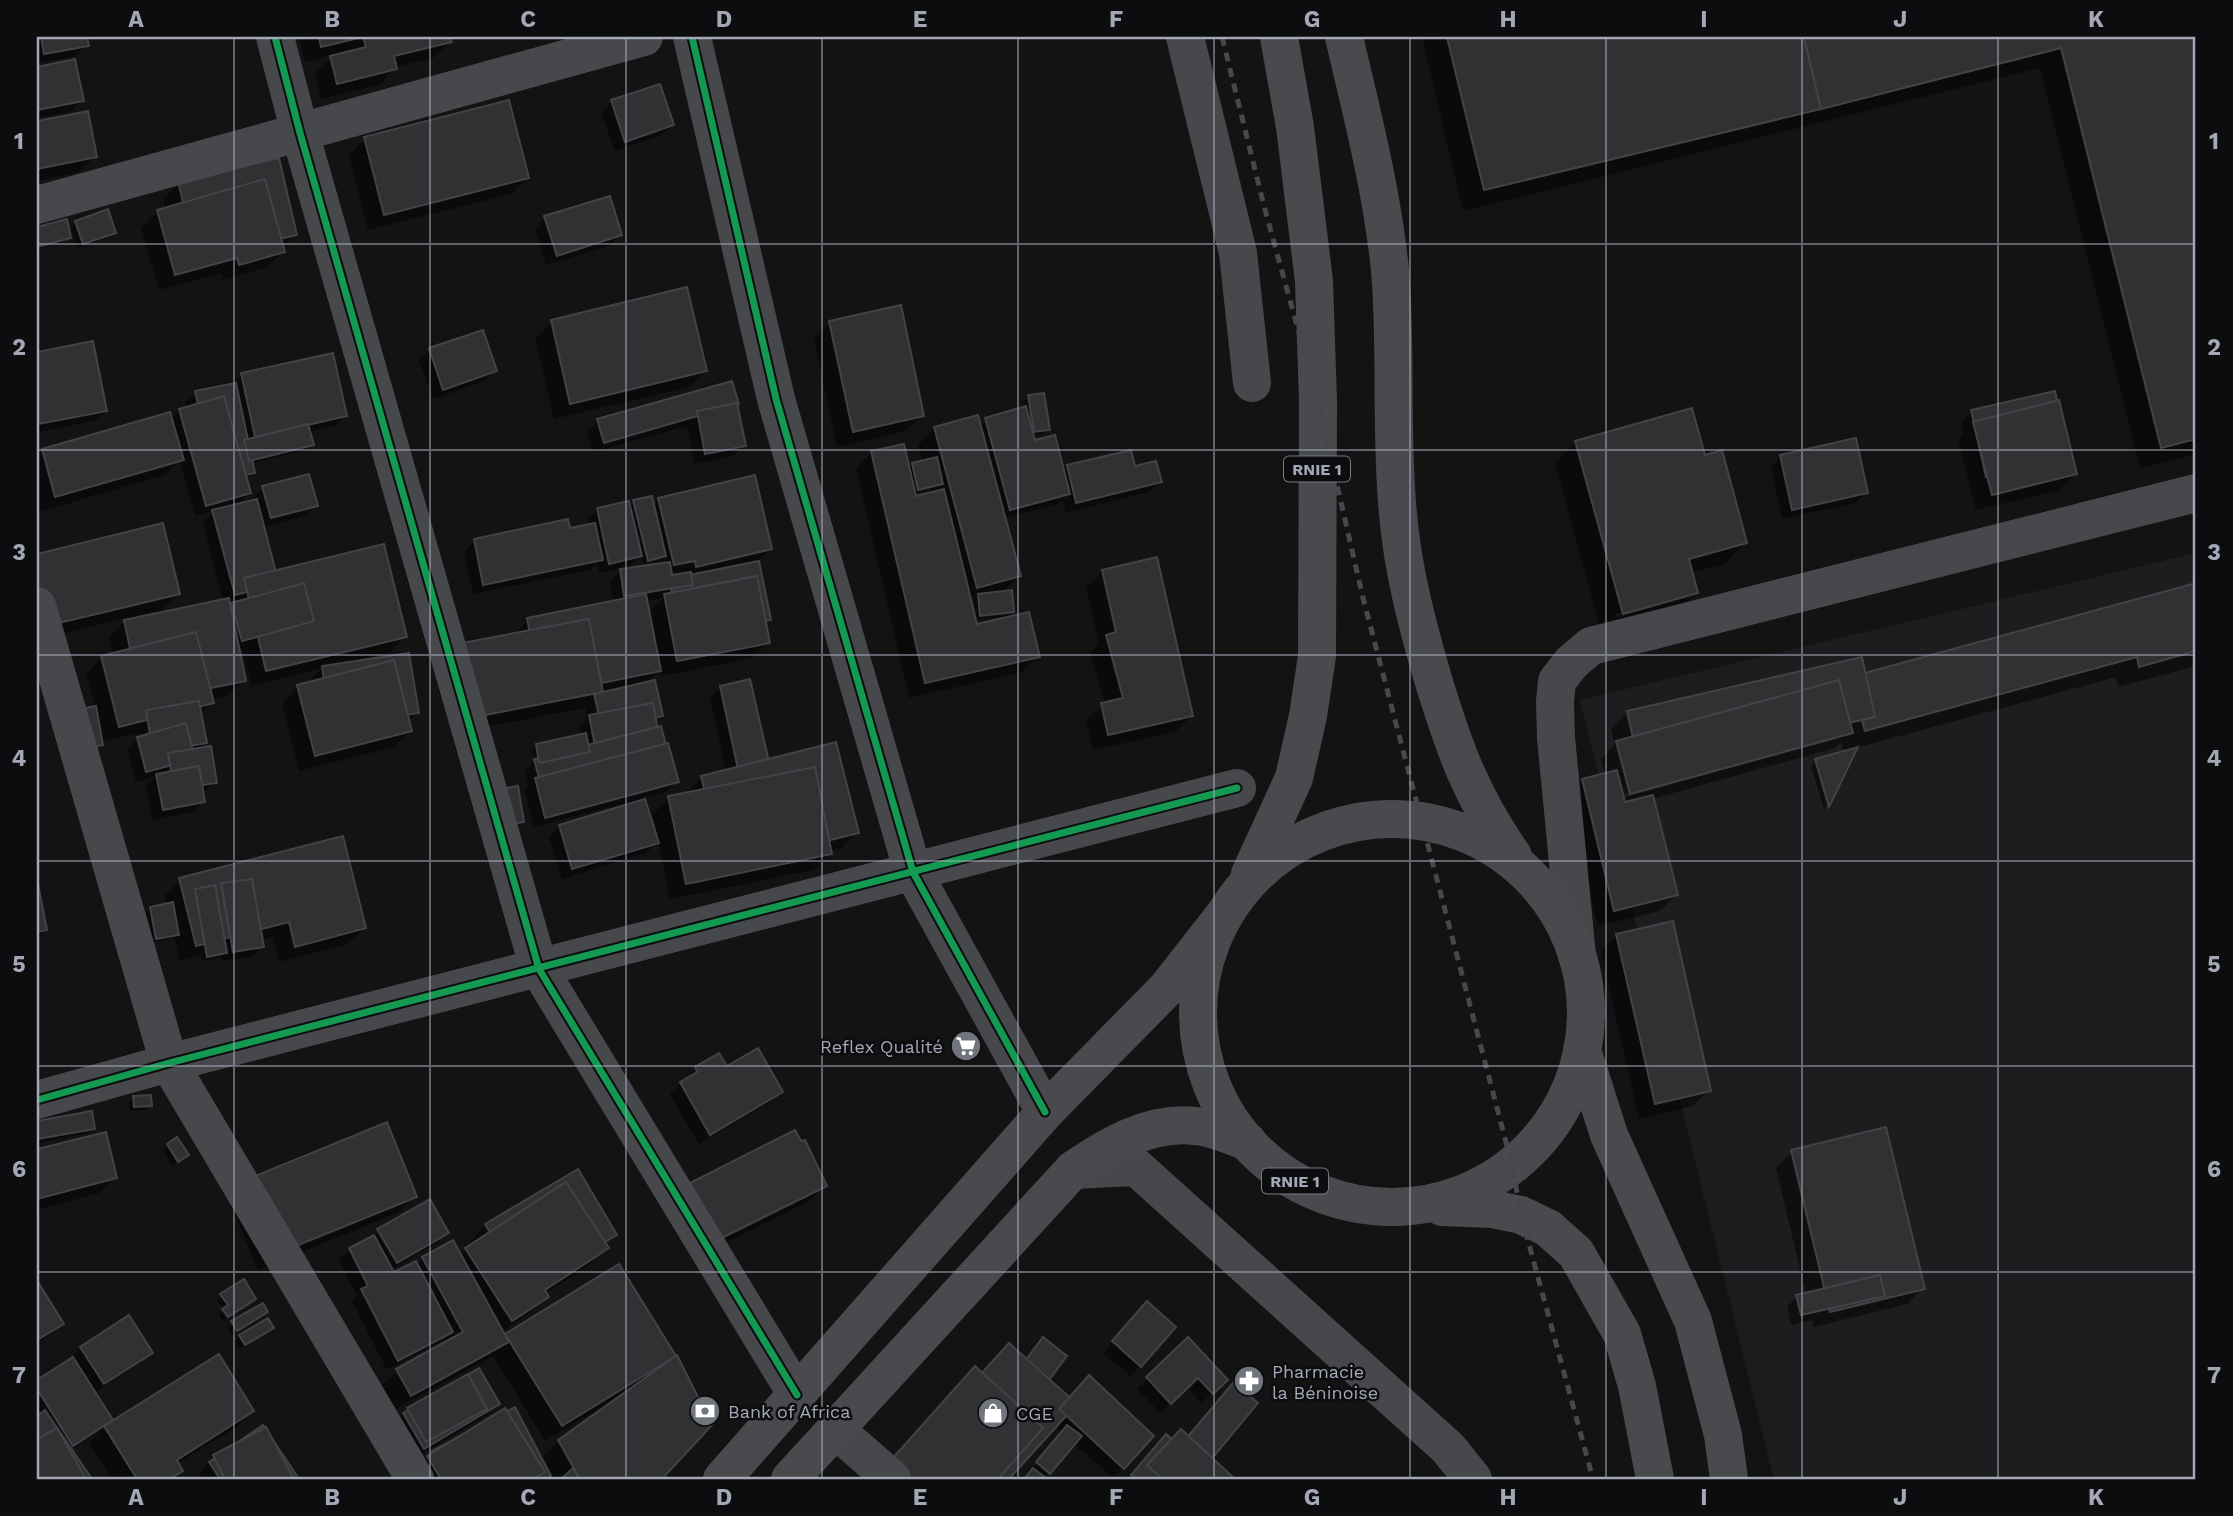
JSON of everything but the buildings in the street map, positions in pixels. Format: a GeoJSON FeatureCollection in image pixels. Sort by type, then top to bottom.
{"type":"FeatureCollection","features":[{"type":"Feature","properties":{"kind":"highway","name":"RNIE 1"},"geometry":{"type":"LineString","coordinates":[[1279,37],[1295,127],[1314,281],[1318,402],[1317,656],[1308,716],[1294,778],[1271,832],[1206,958],[1201,981],[1199,1028],[1206,1063],[1218,1097],[1231,1121],[1267,1162],[1289,1178],[1325,1195],[1365,1206],[1492,1209],[1521,1215],[1548,1228],[1576,1253],[1622,1334],[1637,1387],[1655,1479]]}},
{"type":"Feature","properties":{"kind":"highway","name":"RNIE 1"},"geometry":{"type":"LineString","coordinates":[[1344,37],[1379,198],[1390,271],[1398,511],[1404,567],[1412,602],[1450,736],[1471,787],[1492,825],[1556,912],[1577,956],[1585,1003],[1582,1050],[1567,1096],[1542,1137],[1526,1154],[1471,1191],[1419,1206]]}},
{"type":"Feature","properties":{"kind":"highway","name":"RNIE 1"},"geometry":{"type":"LineString","coordinates":[[1234,902],[1277,857],[1308,838],[1343,825],[1380,820],[1422,822],[1468,835],[1508,859],[1527,875]]}},
{"type":"Feature","properties":{"kind":"highway","name":"RNIE 1"},"geometry":{"type":"LineString","coordinates":[[1582,1050],[1609,1135],[1693,1321],[1723,1435],[1728,1479]]}},
{"type":"Feature","properties":{"kind":"main road"},"geometry":{"type":"LineString","coordinates":[[722,1479],[1045,1112],[1167,988],[1234,902]]}},
{"type":"Feature","properties":{"kind":"main road"},"geometry":{"type":"LineString","coordinates":[[790,1479],[1073,1170],[1105,1148],[1131,1136],[1166,1128],[1195,1125],[1248,1142]]}},
{"type":"Feature","properties":{"kind":"street"},"geometry":{"type":"LineString","coordinates":[[275,37],[300,133],[539,969],[797,1395]]}},
{"type":"Feature","properties":{"kind":"street"},"geometry":{"type":"LineString","coordinates":[[37,205],[644,37]]}},
{"type":"Feature","properties":{"kind":"street"},"geometry":{"type":"LineString","coordinates":[[692,37],[776,398],[913,872],[1045,1112]]}},
{"type":"Feature","properties":{"kind":"street"},"geometry":{"type":"LineString","coordinates":[[1185,37],[1238,253],[1252,383]]}},
{"type":"Feature","properties":{"kind":"street"},"geometry":{"type":"LineString","coordinates":[[1577,956],[1556,738],[1555,701],[1557,681],[1572,662],[1591,646],[2196,493]]}},
{"type":"Feature","properties":{"kind":"street"},"geometry":{"type":"LineString","coordinates":[[37,606],[169,1063],[415,1479]]}},
{"type":"Feature","properties":{"kind":"street"},"geometry":{"type":"LineString","coordinates":[[37,1100],[169,1063],[1237,788]]}},
{"type":"Feature","properties":{"kind":"street"},"geometry":{"type":"LineString","coordinates":[[1073,1170],[1136,1167],[1448,1448],[1473,1479]]}},
{"type":"Feature","properties":{"kind":"street"},"geometry":{"type":"LineString","coordinates":[[835,1429],[892,1479]]}},
{"type":"Feature","properties":{"kind":"shaded area"},"geometry":{"type":"Polygon","coordinates":[[[2196,553],[2196,1479],[1774,1479],[1580,700],[2196,553]]]}},
{"type":"Feature","properties":{"kind":"railway"},"geometry":{"type":"LineString","coordinates":[[1222,37],[1264,206],[1318,402],[1363,598],[1512,1165],[1521,1215],[1593,1479]]}},
{"type":"Feature","properties":{"kind":"cycle path"},"geometry":{"type":"LineString","coordinates":[[275,37],[300,133],[539,969],[797,1395]]}},
{"type":"Feature","properties":{"kind":"cycle path"},"geometry":{"type":"LineString","coordinates":[[692,37],[776,399],[913,872],[1045,1112]]}},
{"type":"Feature","properties":{"kind":"cycle path"},"geometry":{"type":"LineString","coordinates":[[37,1100],[169,1063],[1237,788]]}},
{"type":"Feature","properties":{"kind":"place","name":"Reflex Qualité"},"geometry":{"type":"Point","coordinates":[966,1046]}},
{"type":"Feature","properties":{"kind":"place","name":"Pharmacie la Béninoise"},"geometry":{"type":"Point","coordinates":[1249,1381]}},
{"type":"Feature","properties":{"kind":"place","name":"Bank of Africa"},"geometry":{"type":"Point","coordinates":[705,1411]}},
{"type":"Feature","properties":{"kind":"place","name":"CGE"},"geometry":{"type":"Point","coordinates":[993,1413]}}]}
